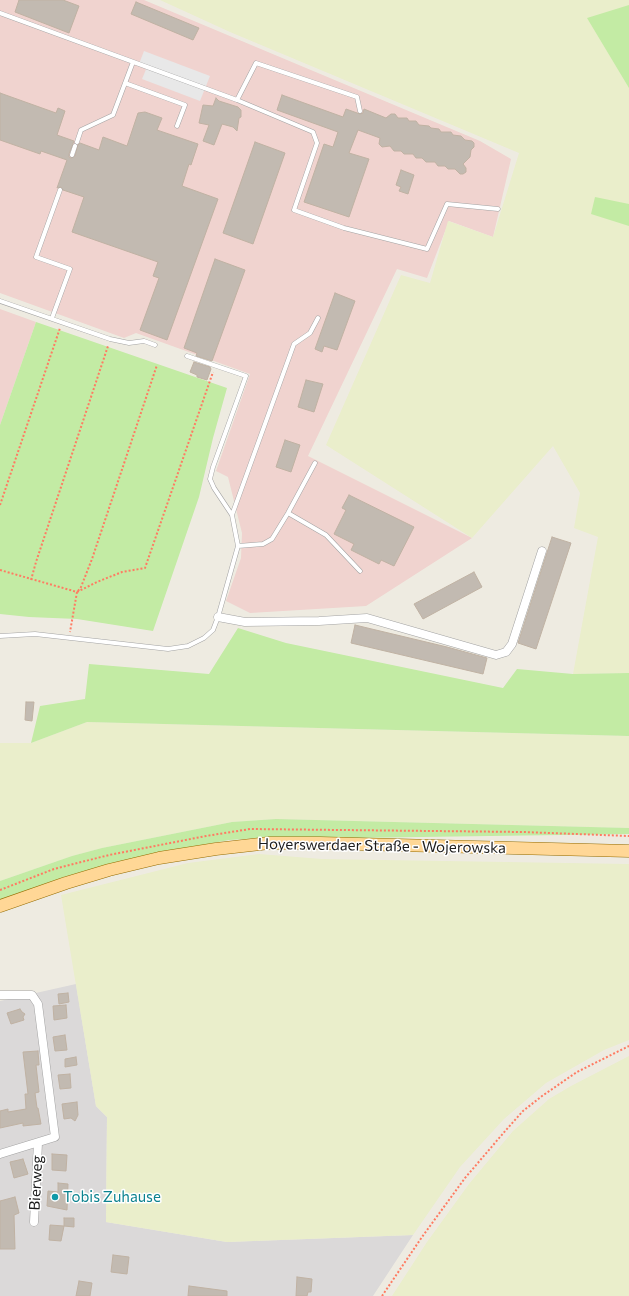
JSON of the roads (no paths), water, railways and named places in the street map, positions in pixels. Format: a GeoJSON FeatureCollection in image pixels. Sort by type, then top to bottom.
{"type":"FeatureCollection","features":[{"type":"Feature","properties":{"kind":"main road","name":"Hoyerswerdaer Straße - Wojerowska"},"geometry":{"type":"LineString","coordinates":[[0,906],[108,870],[159,858],[216,849],[269,843],[629,851]]}},
{"type":"Feature","properties":{"kind":"street"},"geometry":{"type":"LineString","coordinates":[[218,617],[245,622],[319,622],[367,618],[496,655],[506,652],[512,644],[542,551]]}},
{"type":"Feature","properties":{"kind":"street","name":"Bierweg"},"geometry":{"type":"LineString","coordinates":[[0,995],[32,995],[38,1004],[55,1137],[0,1154]]}},
{"type":"Feature","properties":{"kind":"street","name":"Bierweg"},"geometry":{"type":"LineString","coordinates":[[34,1222],[38,1143]]}},
{"type":"Feature","properties":{"kind":"lane"},"geometry":{"type":"LineString","coordinates":[[0,13],[238,100],[313,132],[316,143],[294,210],[344,228],[427,250],[447,204],[498,209]]}},
{"type":"Feature","properties":{"kind":"lane"},"geometry":{"type":"LineString","coordinates":[[72,155],[81,130],[113,115],[133,62]]}},
{"type":"Feature","properties":{"kind":"lane"},"geometry":{"type":"LineString","coordinates":[[238,100],[256,64],[357,97],[360,111]]}},
{"type":"Feature","properties":{"kind":"lane"},"geometry":{"type":"LineString","coordinates":[[125,84],[185,105],[177,126]]}},
{"type":"Feature","properties":{"kind":"lane"},"geometry":{"type":"LineString","coordinates":[[52,318],[70,269],[36,257],[60,190]]}},
{"type":"Feature","properties":{"kind":"lane"},"geometry":{"type":"LineString","coordinates":[[0,301],[110,339],[129,343],[144,341],[155,345]]}},
{"type":"Feature","properties":{"kind":"lane"},"geometry":{"type":"LineString","coordinates":[[232,515],[294,344],[310,333],[318,318]]}},
{"type":"Feature","properties":{"kind":"lane"},"geometry":{"type":"LineString","coordinates":[[0,636],[35,634],[168,649],[188,646],[204,638],[213,630],[238,546],[232,515],[214,488],[210,479],[246,376],[187,356]]}},
{"type":"Feature","properties":{"kind":"lane"},"geometry":{"type":"LineString","coordinates":[[238,546],[263,544],[272,539],[315,463]]}},
{"type":"Feature","properties":{"kind":"lane"},"geometry":{"type":"LineString","coordinates":[[288,513],[326,535],[360,571]]}},
{"type":"Feature","properties":{"kind":"place","name":"Tobis Zuhause"},"geometry":{"type":"Point","coordinates":[55,1197]}}]}
